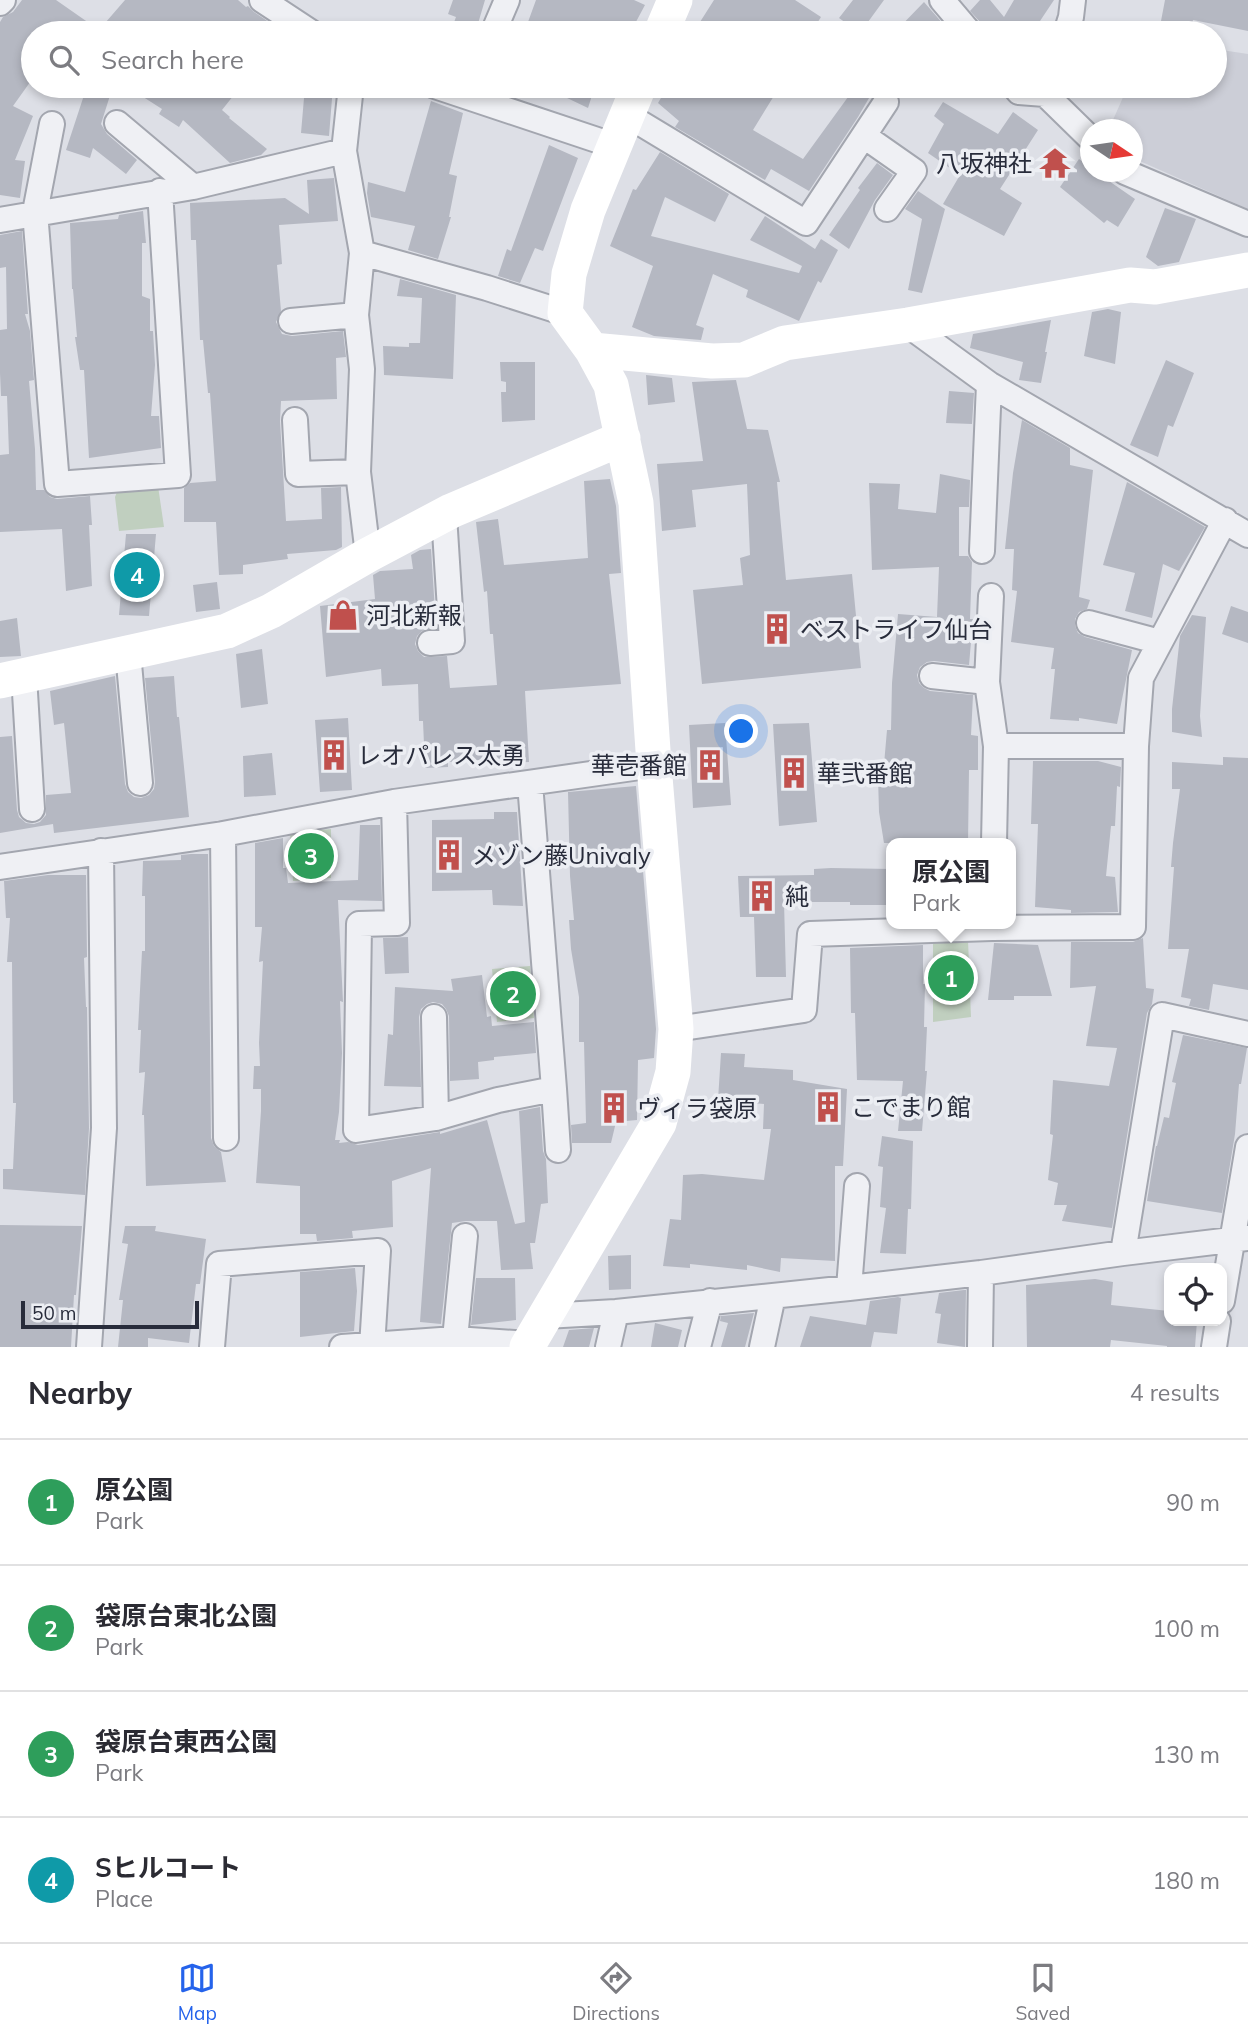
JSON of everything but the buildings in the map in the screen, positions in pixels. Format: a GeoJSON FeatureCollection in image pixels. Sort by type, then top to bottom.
{"type":"FeatureCollection","features":[{"type":"Feature","properties":{"kind":"street"},"geometry":{"type":"LineString","coordinates":[[262,0],[294,21]]}},
{"type":"Feature","properties":{"kind":"street"},"geometry":{"type":"LineString","coordinates":[[498,21],[507,0]]}},
{"type":"Feature","properties":{"kind":"street"},"geometry":{"type":"LineString","coordinates":[[666,21],[674,0]]}},
{"type":"Feature","properties":{"kind":"street"},"geometry":{"type":"LineString","coordinates":[[942,0],[960,21]]}},
{"type":"Feature","properties":{"kind":"street"},"geometry":{"type":"LineString","coordinates":[[1070,21],[1073,0]]}},
{"type":"Feature","properties":{"kind":"street"},"geometry":{"type":"LineString","coordinates":[[350,98],[344,151],[362,253],[356,315],[362,369],[359,472],[368,555]]}},
{"type":"Feature","properties":{"kind":"street"},"geometry":{"type":"LineString","coordinates":[[513,98],[627,116],[806,223],[886,102]]}},
{"type":"Feature","properties":{"kind":"street"},"geometry":{"type":"LineString","coordinates":[[1054,98],[1080,127]]}},
{"type":"Feature","properties":{"kind":"street"},"geometry":{"type":"LineString","coordinates":[[565,313],[569,274],[588,210],[627,116]]}},
{"type":"Feature","properties":{"kind":"street"},"geometry":{"type":"LineString","coordinates":[[117,123],[193,187]]}},
{"type":"Feature","properties":{"kind":"street"},"geometry":{"type":"LineString","coordinates":[[52,124],[35,212],[57,485],[178,475],[160,191]]}},
{"type":"Feature","properties":{"kind":"street"},"geometry":{"type":"LineString","coordinates":[[864,136],[914,171],[887,209]]}},
{"type":"Feature","properties":{"kind":"street"},"geometry":{"type":"LineString","coordinates":[[0,220],[193,187],[344,151]]}},
{"type":"Feature","properties":{"kind":"street"},"geometry":{"type":"LineString","coordinates":[[1143,180],[1248,224]]}},
{"type":"Feature","properties":{"kind":"street"},"geometry":{"type":"LineString","coordinates":[[362,253],[565,313],[592,349],[611,385],[636,503],[676,1029],[673,1073],[659,1123],[534,1336]]}},
{"type":"Feature","properties":{"kind":"street"},"geometry":{"type":"LineString","coordinates":[[592,349],[689,360],[744,360],[785,344],[1130,285],[1155,287],[1248,270]]}},
{"type":"Feature","properties":{"kind":"street"},"geometry":{"type":"LineString","coordinates":[[291,321],[356,315]]}},
{"type":"Feature","properties":{"kind":"street"},"geometry":{"type":"LineString","coordinates":[[908,325],[989,384],[1248,534]]}},
{"type":"Feature","properties":{"kind":"street"},"geometry":{"type":"LineString","coordinates":[[982,551],[989,384]]}},
{"type":"Feature","properties":{"kind":"street"},"geometry":{"type":"LineString","coordinates":[[295,420],[298,474],[359,472]]}},
{"type":"Feature","properties":{"kind":"street"},"geometry":{"type":"LineString","coordinates":[[32,809],[12,678],[227,631],[271,611],[444,515],[623,438]]}},
{"type":"Feature","properties":{"kind":"street"},"geometry":{"type":"LineString","coordinates":[[430,643],[452,641],[444,515]]}},
{"type":"Feature","properties":{"kind":"street"},"geometry":{"type":"LineString","coordinates":[[1016,926],[1133,927],[1136,746],[1141,678],[1225,520]]}},
{"type":"Feature","properties":{"kind":"street"},"geometry":{"type":"LineString","coordinates":[[991,596],[986,682],[996,746],[994,838]]}},
{"type":"Feature","properties":{"kind":"street"},"geometry":{"type":"LineString","coordinates":[[1089,623],[1160,642]]}},
{"type":"Feature","properties":{"kind":"street"},"geometry":{"type":"LineString","coordinates":[[128,653],[140,783]]}},
{"type":"Feature","properties":{"kind":"street"},"geometry":{"type":"LineString","coordinates":[[932,676],[986,682]]}},
{"type":"Feature","properties":{"kind":"street"},"geometry":{"type":"LineString","coordinates":[[996,746],[1136,746]]}},
{"type":"Feature","properties":{"kind":"street"},"geometry":{"type":"LineString","coordinates":[[0,867],[223,834],[394,802],[654,765]]}},
{"type":"Feature","properties":{"kind":"street"},"geometry":{"type":"LineString","coordinates":[[530,783],[558,1150]]}},
{"type":"Feature","properties":{"kind":"street"},"geometry":{"type":"LineString","coordinates":[[394,802],[397,923],[359,924],[356,1130],[436,1118],[498,1100],[554,1089]]}},
{"type":"Feature","properties":{"kind":"street"},"geometry":{"type":"LineString","coordinates":[[223,834],[226,1138]]}},
{"type":"Feature","properties":{"kind":"street"},"geometry":{"type":"LineString","coordinates":[[89,1347],[104,1128],[101,852]]}},
{"type":"Feature","properties":{"kind":"street"},"geometry":{"type":"LineString","coordinates":[[676,1029],[804,1010],[810,934],[924,929]]}},
{"type":"Feature","properties":{"kind":"street"},"geometry":{"type":"LineString","coordinates":[[1123,1253],[1162,1014],[1248,1034]]}},
{"type":"Feature","properties":{"kind":"street"},"geometry":{"type":"LineString","coordinates":[[434,1017],[436,1118]]}},
{"type":"Feature","properties":{"kind":"street"},"geometry":{"type":"LineString","coordinates":[[1227,1284],[1240,1239],[1248,1147]]}},
{"type":"Feature","properties":{"kind":"street"},"geometry":{"type":"LineString","coordinates":[[849,1288],[857,1186]]}},
{"type":"Feature","properties":{"kind":"street"},"geometry":{"type":"LineString","coordinates":[[455,1339],[465,1236]]}},
{"type":"Feature","properties":{"kind":"street"},"geometry":{"type":"LineString","coordinates":[[342,1347],[534,1336],[616,1312],[981,1273],[1240,1239]]}},
{"type":"Feature","properties":{"kind":"street"},"geometry":{"type":"LineString","coordinates":[[212,1347],[219,1264],[378,1251],[372,1345]]}},
{"type":"Feature","properties":{"kind":"street"},"geometry":{"type":"LineString","coordinates":[[981,1273],[981,1347]]}},
{"type":"Feature","properties":{"kind":"street"},"geometry":{"type":"LineString","coordinates":[[762,1347],[773,1296]]}},
{"type":"Feature","properties":{"kind":"street"},"geometry":{"type":"LineString","coordinates":[[698,1347],[710,1301]]}},
{"type":"Feature","properties":{"kind":"street"},"geometry":{"type":"LineString","coordinates":[[608,1347],[616,1312]]}},
{"type":"Feature","properties":{"kind":"street"},"geometry":{"type":"LineString","coordinates":[[1214,1347],[1218,1326]]}},
{"type":"Feature","properties":{"kind":"shaded area"},"geometry":{"type":"Polygon","coordinates":[[[1227,51],[1248,54],[1248,209],[1143,162],[1143,119],[1113,119],[1123,98],[1227,98],[1227,51]]]}},
{"type":"Feature","properties":{"kind":"green space"},"geometry":{"type":"Polygon","coordinates":[[[158,486],[164,527],[119,531],[115,497],[119,487],[158,486]]]}},
{"type":"Feature","properties":{"kind":"green space"},"geometry":{"type":"Polygon","coordinates":[[[331,829],[331,878],[293,881],[290,833],[331,829]]]}},
{"type":"Feature","properties":{"kind":"green space"},"geometry":{"type":"Polygon","coordinates":[[[933,938],[968,940],[971,1017],[933,1022],[933,938]]]}},
{"type":"Feature","properties":{"kind":"green space"},"geometry":{"type":"Polygon","coordinates":[[[530,966],[534,1018],[497,1022],[492,969],[530,966]]]}},
{"type":"Feature","properties":{"kind":"place","name":"八坂神社"},"geometry":{"type":"Point","coordinates":[1055,163]}},
{"type":"Feature","properties":{"kind":"place","name":"Sヒルコート"},"geometry":{"type":"Point","coordinates":[137,575]}},
{"type":"Feature","properties":{"kind":"place","name":"河北新報"},"geometry":{"type":"Point","coordinates":[343,615]}},
{"type":"Feature","properties":{"kind":"place","name":"ベストライフ仙台"},"geometry":{"type":"Point","coordinates":[777,629]}},
{"type":"Feature","properties":{"kind":"place","name":"レオパレス太勇"},"geometry":{"type":"Point","coordinates":[334,755]}},
{"type":"Feature","properties":{"kind":"place","name":"華壱番館"},"geometry":{"type":"Point","coordinates":[710,765]}},
{"type":"Feature","properties":{"kind":"place","name":"華弐番館"},"geometry":{"type":"Point","coordinates":[794,773]}},
{"type":"Feature","properties":{"kind":"place","name":"メゾン藤Univaly"},"geometry":{"type":"Point","coordinates":[449,855]}},
{"type":"Feature","properties":{"kind":"place","name":"袋原台東西公園"},"geometry":{"type":"Point","coordinates":[311,856]}},
{"type":"Feature","properties":{"kind":"place","name":"純"},"geometry":{"type":"Point","coordinates":[762,896]}},
{"type":"Feature","properties":{"kind":"place","name":"原公園"},"geometry":{"type":"Point","coordinates":[951,978]}},
{"type":"Feature","properties":{"kind":"place","name":"袋原台東北公園"},"geometry":{"type":"Point","coordinates":[513,994]}},
{"type":"Feature","properties":{"kind":"place","name":"こでまり館"},"geometry":{"type":"Point","coordinates":[828,1107]}},
{"type":"Feature","properties":{"kind":"place","name":"ヴィラ袋原"},"geometry":{"type":"Point","coordinates":[614,1108]}}]}
